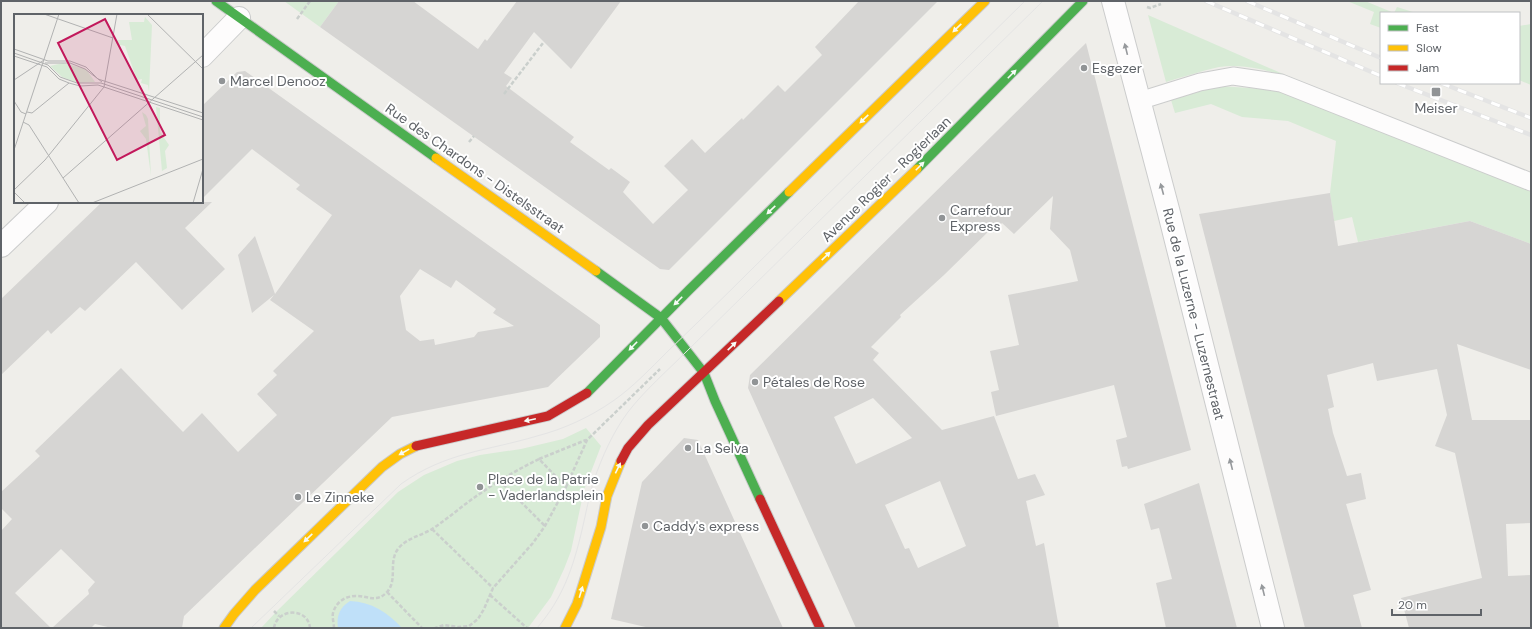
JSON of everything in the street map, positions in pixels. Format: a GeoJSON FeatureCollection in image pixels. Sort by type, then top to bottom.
{"type":"FeatureCollection","features":[{"type":"Feature","properties":{"kind":"street","name":"Rue des Chardons - Distelsstraat"},"geometry":{"type":"LineString","coordinates":[[216,1],[661,318],[704,373],[718,408],[820,628]]}},
{"type":"Feature","properties":{"kind":"street"},"geometry":{"type":"LineString","coordinates":[[224,628],[255,590],[382,467],[394,458],[419,444],[548,416],[589,392],[661,318],[985,1]]}},
{"type":"Feature","properties":{"kind":"street","name":"Avenue Rogier - Rogierlaan"},"geometry":{"type":"LineString","coordinates":[[704,373],[915,171],[1084,1]]}},
{"type":"Feature","properties":{"kind":"street","name":"Rue de la Luzerne - Luzernestraat"},"geometry":{"type":"LineString","coordinates":[[1113,1],[1169,214],[1273,628]]}},
{"type":"Feature","properties":{"kind":"street"},"geometry":{"type":"LineString","coordinates":[[203,55],[240,18]]}},
{"type":"Feature","properties":{"kind":"street"},"geometry":{"type":"LineString","coordinates":[[1,246],[46,203]]}},
{"type":"Feature","properties":{"kind":"street"},"geometry":{"type":"LineString","coordinates":[[565,628],[577,604],[601,527],[607,496],[616,471],[628,448],[648,425],[704,373]]}},
{"type":"Feature","properties":{"kind":"lane"},"geometry":{"type":"LineString","coordinates":[[1139,101],[1200,82],[1233,76],[1281,83],[1531,182]]}},
{"type":"Feature","properties":{"kind":"path"},"geometry":{"type":"LineString","coordinates":[[297,19],[310,1]]}},
{"type":"Feature","properties":{"kind":"path"},"geometry":{"type":"LineString","coordinates":[[1147,7],[1150,8],[1161,4]]}},
{"type":"Feature","properties":{"kind":"path"},"geometry":{"type":"LineString","coordinates":[[504,94],[543,43]]}},
{"type":"Feature","properties":{"kind":"path"},"geometry":{"type":"LineString","coordinates":[[469,142],[474,136]]}},
{"type":"Feature","properties":{"kind":"path"},"geometry":{"type":"LineString","coordinates":[[435,628],[444,625],[458,627],[469,626],[478,619],[484,610],[493,588],[533,543],[545,526],[566,487],[587,440],[660,369]]}},
{"type":"Feature","properties":{"kind":"path"},"geometry":{"type":"LineString","coordinates":[[334,628],[333,614],[338,603],[347,596],[357,596],[369,599],[380,598],[387,592],[392,584],[393,560],[397,549],[406,540],[417,537],[432,529],[499,480],[539,459],[587,440]]}},
{"type":"Feature","properties":{"kind":"path"},"geometry":{"type":"LineString","coordinates":[[539,459],[566,487]]}},
{"type":"Feature","properties":{"kind":"path"},"geometry":{"type":"LineString","coordinates":[[499,480],[545,526]]}},
{"type":"Feature","properties":{"kind":"path"},"geometry":{"type":"LineString","coordinates":[[432,529],[493,588]]}},
{"type":"Feature","properties":{"kind":"path"},"geometry":{"type":"LineString","coordinates":[[387,592],[422,628]]}},
{"type":"Feature","properties":{"kind":"path"},"geometry":{"type":"LineString","coordinates":[[490,595],[527,628]]}},
{"type":"Feature","properties":{"kind":"path"},"geometry":{"type":"LineString","coordinates":[[274,611],[279,616]]}},
{"type":"Feature","properties":{"kind":"path"},"geometry":{"type":"LineString","coordinates":[[274,628],[279,616],[292,612],[303,616],[309,623],[310,628]]}},
{"type":"Feature","properties":{"kind":"green space"},"geometry":{"type":"Polygon","coordinates":[[[284,1],[339,1],[320,27],[284,1]]]}},
{"type":"Feature","properties":{"kind":"green space"},"geometry":{"type":"Polygon","coordinates":[[[1347,1],[1365,1],[1392,12],[1380,12],[1380,28],[1370,24],[1374,12],[1347,1]]]}},
{"type":"Feature","properties":{"kind":"green space"},"geometry":{"type":"Polygon","coordinates":[[[1397,7],[1413,12],[1394,12],[1397,7]]]}},
{"type":"Feature","properties":{"kind":"green space"},"geometry":{"type":"Polygon","coordinates":[[[1148,15],[1338,98],[1295,80],[1265,70],[1250,67],[1219,67],[1166,82],[1148,15]]]}},
{"type":"Feature","properties":{"kind":"green space"},"geometry":{"type":"Polygon","coordinates":[[[1531,24],[1531,85],[1520,80],[1520,26],[1531,24]]]}},
{"type":"Feature","properties":{"kind":"green space"},"geometry":{"type":"Polygon","coordinates":[[[1219,86],[1279,90],[1531,190],[1531,244],[1470,221],[1358,242],[1352,217],[1334,221],[1330,193],[1336,141],[1288,121],[1242,117],[1211,104],[1175,113],[1171,100],[1219,86]]]}},
{"type":"Feature","properties":{"kind":"green space","name":"Place de la Patrie - Vaderlandsplein"},"geometry":{"type":"Polygon","coordinates":[[[586,428],[601,446],[584,490],[571,551],[551,597],[528,628],[261,628],[398,492],[424,475],[457,461],[480,455],[521,449],[563,439],[586,428]]]}},
{"type":"Feature","properties":{"kind":"water"},"geometry":{"type":"Polygon","coordinates":[[[350,601],[365,603],[379,609],[391,617],[402,628],[338,628],[338,616],[341,609],[350,601]]]}},
{"type":"Feature","properties":{"kind":"building"},"geometry":{"type":"Polygon","coordinates":[[[339,1],[413,1],[478,49],[485,39],[487,41],[517,1],[621,1],[571,69],[534,32],[504,73],[512,78],[506,86],[574,137],[570,142],[609,170],[611,168],[630,182],[623,192],[653,224],[688,190],[664,166],[692,139],[705,153],[742,118],[743,120],[778,85],[785,92],[822,55],[815,47],[859,1],[938,1],[669,270],[660,269],[320,27],[339,1]]]}},
{"type":"Feature","properties":{"kind":"building"},"geometry":{"type":"Polygon","coordinates":[[[1086,43],[1191,450],[1128,469],[1127,466],[1122,467],[1116,440],[1127,437],[1114,385],[996,416],[991,392],[999,390],[990,351],[1019,345],[1008,295],[1078,281],[1070,250],[1050,229],[1053,196],[1014,234],[1002,223],[994,231],[992,228],[900,315],[901,317],[871,347],[879,353],[873,360],[942,430],[994,416],[1018,479],[1035,474],[1045,495],[1026,501],[1036,546],[1044,543],[1059,628],[856,628],[748,388],[750,375],[1086,43]],[[873,398],[834,417],[856,464],[912,438],[873,398]],[[940,481],[885,505],[905,549],[909,548],[918,568],[966,546],[940,481]]]}},
{"type":"Feature","properties":{"kind":"building"},"geometry":{"type":"Polygon","coordinates":[[[245,71],[600,325],[600,337],[548,387],[392,417],[184,616],[182,628],[112,628],[95,624],[91,628],[52,628],[89,594],[88,590],[95,582],[61,549],[15,593],[51,628],[1,628],[1,531],[12,519],[1,508],[1,492],[40,456],[35,451],[121,368],[183,432],[202,413],[238,452],[277,415],[257,394],[277,375],[273,371],[314,331],[270,300],[274,295],[252,313],[238,255],[255,236],[275,294],[332,215],[296,189],[300,185],[252,149],[203,198],[203,105],[237,72],[245,71]],[[420,269],[400,296],[406,330],[420,341],[434,339],[435,345],[474,337],[478,332],[514,326],[493,313],[496,309],[456,280],[451,288],[420,269]]]}},
{"type":"Feature","properties":{"kind":"building"},"geometry":{"type":"Polygon","coordinates":[[[1330,193],[1338,246],[1470,221],[1531,244],[1531,370],[1457,344],[1472,420],[1531,420],[1531,523],[1506,524],[1508,576],[1531,575],[1531,628],[1409,628],[1401,598],[1482,578],[1455,453],[1435,446],[1447,415],[1437,369],[1377,381],[1373,363],[1327,375],[1334,407],[1328,409],[1333,433],[1347,476],[1361,473],[1366,499],[1346,504],[1371,590],[1353,595],[1362,628],[1305,628],[1199,214],[1330,193]]]}},
{"type":"Feature","properties":{"kind":"building"},"geometry":{"type":"Polygon","coordinates":[[[212,202],[185,228],[225,269],[182,310],[136,262],[85,311],[80,307],[51,334],[48,330],[1,375],[1,299],[101,203],[212,202]]]}},
{"type":"Feature","properties":{"kind":"building"},"geometry":{"type":"Polygon","coordinates":[[[684,438],[698,440],[783,628],[650,628],[611,619],[642,482],[684,438]]]}},
{"type":"Feature","properties":{"kind":"building"},"geometry":{"type":"Polygon","coordinates":[[[1199,483],[1237,628],[1166,628],[1156,583],[1172,579],[1159,528],[1151,530],[1144,504],[1199,483]]]}},
{"type":"Feature","properties":{"kind":"tram line"},"geometry":{"type":"LineString","coordinates":[[251,628],[401,484],[418,473],[451,459],[537,436],[567,426],[595,412],[627,390],[720,301],[1025,1]]}},
{"type":"Feature","properties":{"kind":"tram line"},"geometry":{"type":"LineString","coordinates":[[537,628],[554,605],[566,582],[575,557],[597,471],[613,436],[628,412],[656,381],[1043,1]]}},
{"type":"Feature","properties":{"kind":"railway"},"geometry":{"type":"LineString","coordinates":[[1206,1],[1380,76]]}},
{"type":"Feature","properties":{"kind":"railway"},"geometry":{"type":"LineString","coordinates":[[1247,1],[1380,58]]}},
{"type":"Feature","properties":{"kind":"railway"},"geometry":{"type":"LineString","coordinates":[[1400,84],[1531,135]]}},
{"type":"Feature","properties":{"kind":"railway"},"geometry":{"type":"LineString","coordinates":[[1444,84],[1531,118]]}},
{"type":"Feature","properties":{"kind":"traffic: fast"},"geometry":{"type":"LineString","coordinates":[[216,1],[436,158]]}},
{"type":"Feature","properties":{"kind":"traffic: fast"},"geometry":{"type":"LineString","coordinates":[[917,169],[1083,1]]}},
{"type":"Feature","properties":{"kind":"traffic: fast"},"geometry":{"type":"LineString","coordinates":[[587,393],[789,192]]}},
{"type":"Feature","properties":{"kind":"traffic: fast"},"geometry":{"type":"LineString","coordinates":[[596,271],[661,318],[704,373],[715,401],[760,499]]}},
{"type":"Feature","properties":{"kind":"traffic: slow"},"geometry":{"type":"LineString","coordinates":[[789,192],[985,1]]}},
{"type":"Feature","properties":{"kind":"traffic: slow"},"geometry":{"type":"LineString","coordinates":[[436,158],[596,271]]}},
{"type":"Feature","properties":{"kind":"traffic: slow"},"geometry":{"type":"LineString","coordinates":[[779,301],[917,169]]}},
{"type":"Feature","properties":{"kind":"traffic: slow"},"geometry":{"type":"LineString","coordinates":[[224,628],[255,590],[382,467],[400,454],[416,446]]}},
{"type":"Feature","properties":{"kind":"traffic: slow"},"geometry":{"type":"LineString","coordinates":[[565,628],[577,604],[601,527],[607,496],[621,461]]}},
{"type":"Feature","properties":{"kind":"traffic: jam"},"geometry":{"type":"LineString","coordinates":[[621,461],[628,448],[648,425],[779,301]]}},
{"type":"Feature","properties":{"kind":"traffic: jam"},"geometry":{"type":"LineString","coordinates":[[416,446],[548,416],[587,393]]}},
{"type":"Feature","properties":{"kind":"traffic: jam"},"geometry":{"type":"LineString","coordinates":[[760,499],[820,628]]}},
{"type":"Feature","properties":{"kind":"place","name":"Esgezer"},"geometry":{"type":"Point","coordinates":[1084,68]}},
{"type":"Feature","properties":{"kind":"place","name":"Marcel Denooz"},"geometry":{"type":"Point","coordinates":[222,81]}},
{"type":"Feature","properties":{"kind":"place","name":"Meiser"},"geometry":{"type":"Point","coordinates":[1436,92]}},
{"type":"Feature","properties":{"kind":"place","name":"Carrefour Express"},"geometry":{"type":"Point","coordinates":[942,218]}},
{"type":"Feature","properties":{"kind":"place","name":"Pétales de Rose"},"geometry":{"type":"Point","coordinates":[755,382]}},
{"type":"Feature","properties":{"kind":"place","name":"La Selva"},"geometry":{"type":"Point","coordinates":[688,448]}},
{"type":"Feature","properties":{"kind":"place","name":"Place de la Patrie - Vaderlandsplein"},"geometry":{"type":"Point","coordinates":[480,487]}},
{"type":"Feature","properties":{"kind":"place","name":"Le Zinneke"},"geometry":{"type":"Point","coordinates":[298,497]}},
{"type":"Feature","properties":{"kind":"place","name":"Caddy's express"},"geometry":{"type":"Point","coordinates":[645,526]}}]}
